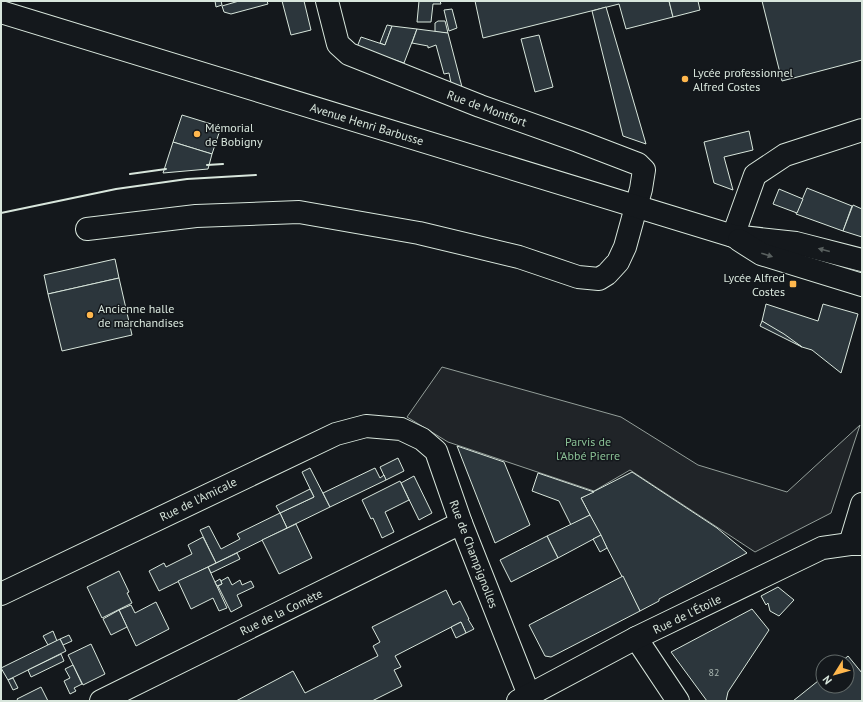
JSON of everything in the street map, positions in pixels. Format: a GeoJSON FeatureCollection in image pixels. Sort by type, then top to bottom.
{"type":"FeatureCollection","features":[{"type":"Feature","properties":{"kind":"street","name":"Rue de Montfort"},"geometry":{"type":"LineString","coordinates":[[327,1],[338,44],[349,54],[480,106],[638,164],[644,170],[636,206]]}},
{"type":"Feature","properties":{"kind":"street","name":"Avenue Henri Barbusse"},"geometry":{"type":"LineString","coordinates":[[1,12],[733,236],[796,243],[862,260]]}},
{"type":"Feature","properties":{"kind":"street"},"geometry":{"type":"LineString","coordinates":[[733,236],[755,175],[785,155],[862,130]]}},
{"type":"Feature","properties":{"kind":"street"},"geometry":{"type":"LineString","coordinates":[[87,229],[196,216],[299,212],[419,233],[519,257],[578,276],[599,279],[607,274],[618,262],[625,246],[636,206]]}},
{"type":"Feature","properties":{"kind":"street","name":"Avenue Henri Barbusse"},"geometry":{"type":"LineString","coordinates":[[733,236],[761,254],[862,285]]}},
{"type":"Feature","properties":{"kind":"street","name":"Rue de l'Amicale"},"geometry":{"type":"LineString","coordinates":[[1,594],[336,434],[366,426],[402,429]]}},
{"type":"Feature","properties":{"kind":"street","name":"Rue de Champignolles"},"geometry":{"type":"LineString","coordinates":[[402,429],[422,439],[436,451],[523,698]]}},
{"type":"Feature","properties":{"kind":"street"},"geometry":{"type":"LineString","coordinates":[[856,544],[862,504]]}},
{"type":"Feature","properties":{"kind":"street","name":"Rue de la Comète"},"geometry":{"type":"LineString","coordinates":[[101,701],[461,523]]}},
{"type":"Feature","properties":{"kind":"street","name":"Rue de l'Étoile"},"geometry":{"type":"LineString","coordinates":[[523,698],[636,638],[822,548],[856,544]]}},
{"type":"Feature","properties":{"kind":"street"},"geometry":{"type":"LineString","coordinates":[[636,638],[678,701]]}},
{"type":"Feature","properties":{"kind":"green space","name":"Parvis de l'Abbé Pierre"},"geometry":{"type":"Polygon","coordinates":[[[442,367],[621,417],[698,465],[787,492],[860,425],[831,513],[755,552],[630,470],[594,491],[448,442],[407,417],[442,367]]]}},
{"type":"Feature","properties":{"kind":"building"},"geometry":{"type":"Polygon","coordinates":[[[215,1],[221,1],[222,5],[216,7],[215,1]]]}},
{"type":"Feature","properties":{"kind":"building"},"geometry":{"type":"Polygon","coordinates":[[[239,1],[267,1],[268,4],[231,14],[224,12],[222,6],[239,1]]]}},
{"type":"Feature","properties":{"kind":"building"},"geometry":{"type":"Polygon","coordinates":[[[282,1],[304,1],[311,30],[291,35],[282,1]]]}},
{"type":"Feature","properties":{"kind":"building"},"geometry":{"type":"Polygon","coordinates":[[[419,1],[440,1],[441,4],[433,4],[431,22],[417,22],[419,1]]]}},
{"type":"Feature","properties":{"kind":"building"},"geometry":{"type":"Polygon","coordinates":[[[475,1],[669,1],[673,17],[626,29],[619,4],[483,38],[475,1]]]}},
{"type":"Feature","properties":{"kind":"building"},"geometry":{"type":"Polygon","coordinates":[[[669,1],[698,1],[700,10],[673,17],[669,1]]]}},
{"type":"Feature","properties":{"kind":"building"},"geometry":{"type":"Polygon","coordinates":[[[762,1],[862,1],[862,60],[782,81],[762,1]]]}},
{"type":"Feature","properties":{"kind":"building"},"geometry":{"type":"Polygon","coordinates":[[[606,7],[646,144],[623,136],[592,11],[606,7]]]}},
{"type":"Feature","properties":{"kind":"building"},"geometry":{"type":"Polygon","coordinates":[[[452,9],[457,28],[449,31],[444,10],[452,9]]]}},
{"type":"Feature","properties":{"kind":"building"},"geometry":{"type":"Polygon","coordinates":[[[438,21],[445,21],[448,33],[435,32],[435,23],[438,21]]]}},
{"type":"Feature","properties":{"kind":"building"},"geometry":{"type":"Polygon","coordinates":[[[387,25],[392,26],[385,45],[380,43],[387,25]]]}},
{"type":"Feature","properties":{"kind":"building"},"geometry":{"type":"Polygon","coordinates":[[[392,26],[417,29],[404,63],[357,47],[361,37],[385,45],[392,26]]]}},
{"type":"Feature","properties":{"kind":"building"},"geometry":{"type":"Polygon","coordinates":[[[417,29],[448,33],[462,87],[451,83],[449,73],[444,74],[436,45],[428,48],[428,46],[412,43],[417,29]]]}},
{"type":"Feature","properties":{"kind":"building"},"geometry":{"type":"Polygon","coordinates":[[[539,35],[553,87],[535,92],[521,39],[539,35]]]}},
{"type":"Feature","properties":{"kind":"building","name":"Mémorial de Bobigny"},"geometry":{"type":"Polygon","coordinates":[[[182,115],[221,127],[212,154],[173,142],[182,115]]]}},
{"type":"Feature","properties":{"kind":"building"},"geometry":{"type":"Polygon","coordinates":[[[749,131],[753,150],[724,157],[733,190],[714,183],[704,142],[749,131]]]}},
{"type":"Feature","properties":{"kind":"building"},"geometry":{"type":"Polygon","coordinates":[[[173,142],[212,154],[208,169],[163,173],[173,142]]]}},
{"type":"Feature","properties":{"kind":"building"},"geometry":{"type":"Polygon","coordinates":[[[807,188],[852,206],[843,231],[796,214],[807,188]]]}},
{"type":"Feature","properties":{"kind":"building"},"geometry":{"type":"Polygon","coordinates":[[[779,189],[803,199],[797,213],[773,204],[779,189]]]}},
{"type":"Feature","properties":{"kind":"building"},"geometry":{"type":"Polygon","coordinates":[[[853,205],[862,209],[862,237],[843,231],[853,205]]]}},
{"type":"Feature","properties":{"kind":"building"},"geometry":{"type":"Polygon","coordinates":[[[115,259],[119,278],[48,294],[44,275],[115,259]]]}},
{"type":"Feature","properties":{"kind":"building","name":"Ancienne halle de marchandises"},"geometry":{"type":"Polygon","coordinates":[[[119,278],[132,335],[62,351],[48,294],[119,278]]]}},
{"type":"Feature","properties":{"kind":"building"},"geometry":{"type":"Polygon","coordinates":[[[766,304],[818,321],[823,304],[858,314],[841,373],[812,350],[802,347],[762,321],[766,304]]]}},
{"type":"Feature","properties":{"kind":"building"},"geometry":{"type":"Polygon","coordinates":[[[762,321],[784,334],[802,347],[760,326],[762,321]]]}},
{"type":"Feature","properties":{"kind":"building"},"geometry":{"type":"Polygon","coordinates":[[[457,446],[504,462],[530,525],[495,543],[457,446]]]}},
{"type":"Feature","properties":{"kind":"building"},"geometry":{"type":"Polygon","coordinates":[[[398,458],[404,471],[386,480],[380,467],[398,458]]]}},
{"type":"Feature","properties":{"kind":"building"},"geometry":{"type":"Polygon","coordinates":[[[310,468],[330,507],[287,528],[280,513],[314,497],[302,472],[310,468]]]}},
{"type":"Feature","properties":{"kind":"building"},"geometry":{"type":"Polygon","coordinates":[[[375,468],[380,478],[384,475],[386,480],[330,507],[323,493],[375,468]]]}},
{"type":"Feature","properties":{"kind":"building"},"geometry":{"type":"Polygon","coordinates":[[[632,472],[717,528],[747,553],[659,599],[659,601],[640,611],[581,498],[632,472]]]}},
{"type":"Feature","properties":{"kind":"building"},"geometry":{"type":"Polygon","coordinates":[[[538,473],[594,492],[581,498],[590,515],[571,525],[559,501],[532,491],[538,473]]]}},
{"type":"Feature","properties":{"kind":"building"},"geometry":{"type":"Polygon","coordinates":[[[414,476],[432,513],[419,520],[401,483],[414,476]]]}},
{"type":"Feature","properties":{"kind":"building"},"geometry":{"type":"Polygon","coordinates":[[[400,481],[409,500],[385,512],[394,532],[382,538],[373,518],[371,519],[362,500],[400,481]]]}},
{"type":"Feature","properties":{"kind":"building"},"geometry":{"type":"Polygon","coordinates":[[[310,489],[314,497],[280,513],[276,506],[310,489]]]}},
{"type":"Feature","properties":{"kind":"building"},"geometry":{"type":"Polygon","coordinates":[[[280,513],[287,528],[216,563],[200,530],[209,526],[221,549],[240,539],[237,534],[280,513]]]}},
{"type":"Feature","properties":{"kind":"building"},"geometry":{"type":"Polygon","coordinates":[[[590,515],[601,535],[558,558],[547,536],[590,515]]]}},
{"type":"Feature","properties":{"kind":"building"},"geometry":{"type":"Polygon","coordinates":[[[296,524],[312,558],[279,574],[262,540],[296,524]]]}},
{"type":"Feature","properties":{"kind":"building"},"geometry":{"type":"Polygon","coordinates":[[[601,535],[607,548],[600,552],[593,539],[601,535]]]}},
{"type":"Feature","properties":{"kind":"building"},"geometry":{"type":"Polygon","coordinates":[[[547,536],[558,558],[511,582],[500,560],[547,536]]]}},
{"type":"Feature","properties":{"kind":"building"},"geometry":{"type":"Polygon","coordinates":[[[203,537],[216,563],[159,591],[149,571],[164,563],[166,567],[192,554],[188,545],[203,537]]]}},
{"type":"Feature","properties":{"kind":"building"},"geometry":{"type":"Polygon","coordinates":[[[237,553],[240,559],[211,573],[208,567],[237,553]]]}},
{"type":"Feature","properties":{"kind":"building"},"geometry":{"type":"Polygon","coordinates":[[[208,567],[227,608],[219,611],[213,598],[191,609],[178,581],[208,567]]]}},
{"type":"Feature","properties":{"kind":"building"},"geometry":{"type":"Polygon","coordinates":[[[119,571],[129,592],[127,593],[132,603],[102,618],[87,587],[119,571]]]}},
{"type":"Feature","properties":{"kind":"building"},"geometry":{"type":"Polygon","coordinates":[[[623,576],[640,611],[551,657],[545,656],[529,625],[623,576]]]}},
{"type":"Feature","properties":{"kind":"building"},"geometry":{"type":"Polygon","coordinates":[[[228,577],[232,585],[240,580],[242,585],[251,581],[254,587],[237,595],[242,606],[231,612],[218,586],[222,584],[221,581],[228,577]]]}},
{"type":"Feature","properties":{"kind":"building"},"geometry":{"type":"Polygon","coordinates":[[[220,579],[222,584],[217,586],[215,582],[220,579]]]}},
{"type":"Feature","properties":{"kind":"building"},"geometry":{"type":"Polygon","coordinates":[[[778,587],[794,600],[779,616],[770,611],[768,603],[766,605],[761,596],[778,587]]]}},
{"type":"Feature","properties":{"kind":"building"},"geometry":{"type":"Polygon","coordinates":[[[446,590],[453,605],[460,601],[474,629],[466,633],[461,622],[395,656],[401,667],[394,670],[402,686],[372,701],[236,701],[293,671],[305,693],[378,656],[373,646],[380,642],[372,627],[446,590]]]}},
{"type":"Feature","properties":{"kind":"building"},"geometry":{"type":"Polygon","coordinates":[[[156,602],[169,629],[136,646],[119,610],[131,605],[135,613],[156,602]]]}},
{"type":"Feature","properties":{"kind":"building"},"geometry":{"type":"Polygon","coordinates":[[[752,609],[769,630],[728,692],[726,701],[707,701],[671,652],[752,609]]]}},
{"type":"Feature","properties":{"kind":"building"},"geometry":{"type":"Polygon","coordinates":[[[119,610],[127,627],[111,635],[103,619],[119,610]]]}},
{"type":"Feature","properties":{"kind":"building"},"geometry":{"type":"Polygon","coordinates":[[[461,622],[466,633],[456,638],[451,627],[461,622]]]}},
{"type":"Feature","properties":{"kind":"building"},"geometry":{"type":"Polygon","coordinates":[[[53,631],[57,641],[48,645],[43,636],[53,631]]]}},
{"type":"Feature","properties":{"kind":"building"},"geometry":{"type":"Polygon","coordinates":[[[69,635],[72,641],[63,645],[60,639],[69,635]]]}},
{"type":"Feature","properties":{"kind":"building"},"geometry":{"type":"Polygon","coordinates":[[[60,639],[66,651],[8,680],[1,668],[60,639]]]}},
{"type":"Feature","properties":{"kind":"building"},"geometry":{"type":"Polygon","coordinates":[[[91,644],[105,674],[83,685],[68,655],[91,644]]]}},
{"type":"Feature","properties":{"kind":"building"},"geometry":{"type":"Polygon","coordinates":[[[61,654],[64,661],[31,677],[28,670],[61,654]]]}},
{"type":"Feature","properties":{"kind":"building"},"geometry":{"type":"Polygon","coordinates":[[[855,664],[862,673],[862,701],[793,701],[815,683],[815,694],[855,694],[855,664]]]}},
{"type":"Feature","properties":{"kind":"building"},"geometry":{"type":"Polygon","coordinates":[[[73,665],[82,684],[74,688],[76,691],[70,694],[64,681],[70,678],[65,669],[73,665]]]}},
{"type":"Feature","properties":{"kind":"building"},"geometry":{"type":"Polygon","coordinates":[[[13,678],[18,688],[13,690],[8,680],[13,678]]]}},
{"type":"Feature","properties":{"kind":"building"},"geometry":{"type":"Polygon","coordinates":[[[41,687],[48,701],[18,701],[17,699],[41,687]]]}},
{"type":"Feature","properties":{"kind":"wall"},"geometry":{"type":"LineString","coordinates":[[207,165],[223,164]]}},
{"type":"Feature","properties":{"kind":"wall"},"geometry":{"type":"LineString","coordinates":[[130,174],[166,169]]}},
{"type":"Feature","properties":{"kind":"wall"},"geometry":{"type":"LineString","coordinates":[[1,213],[116,189],[187,179],[256,175]]}},
{"type":"Feature","properties":{"kind":"place","name":"Lycée professionnel Alfred Costes"},"geometry":{"type":"Point","coordinates":[685,79]}},
{"type":"Feature","properties":{"kind":"place","name":"Mémorial de Bobigny"},"geometry":{"type":"Point","coordinates":[197,134]}},
{"type":"Feature","properties":{"kind":"place","name":"Lycée Alfred Costes"},"geometry":{"type":"Point","coordinates":[793,284]}},
{"type":"Feature","properties":{"kind":"place","name":"Ancienne halle de marchandises"},"geometry":{"type":"Point","coordinates":[90,315]}}]}
